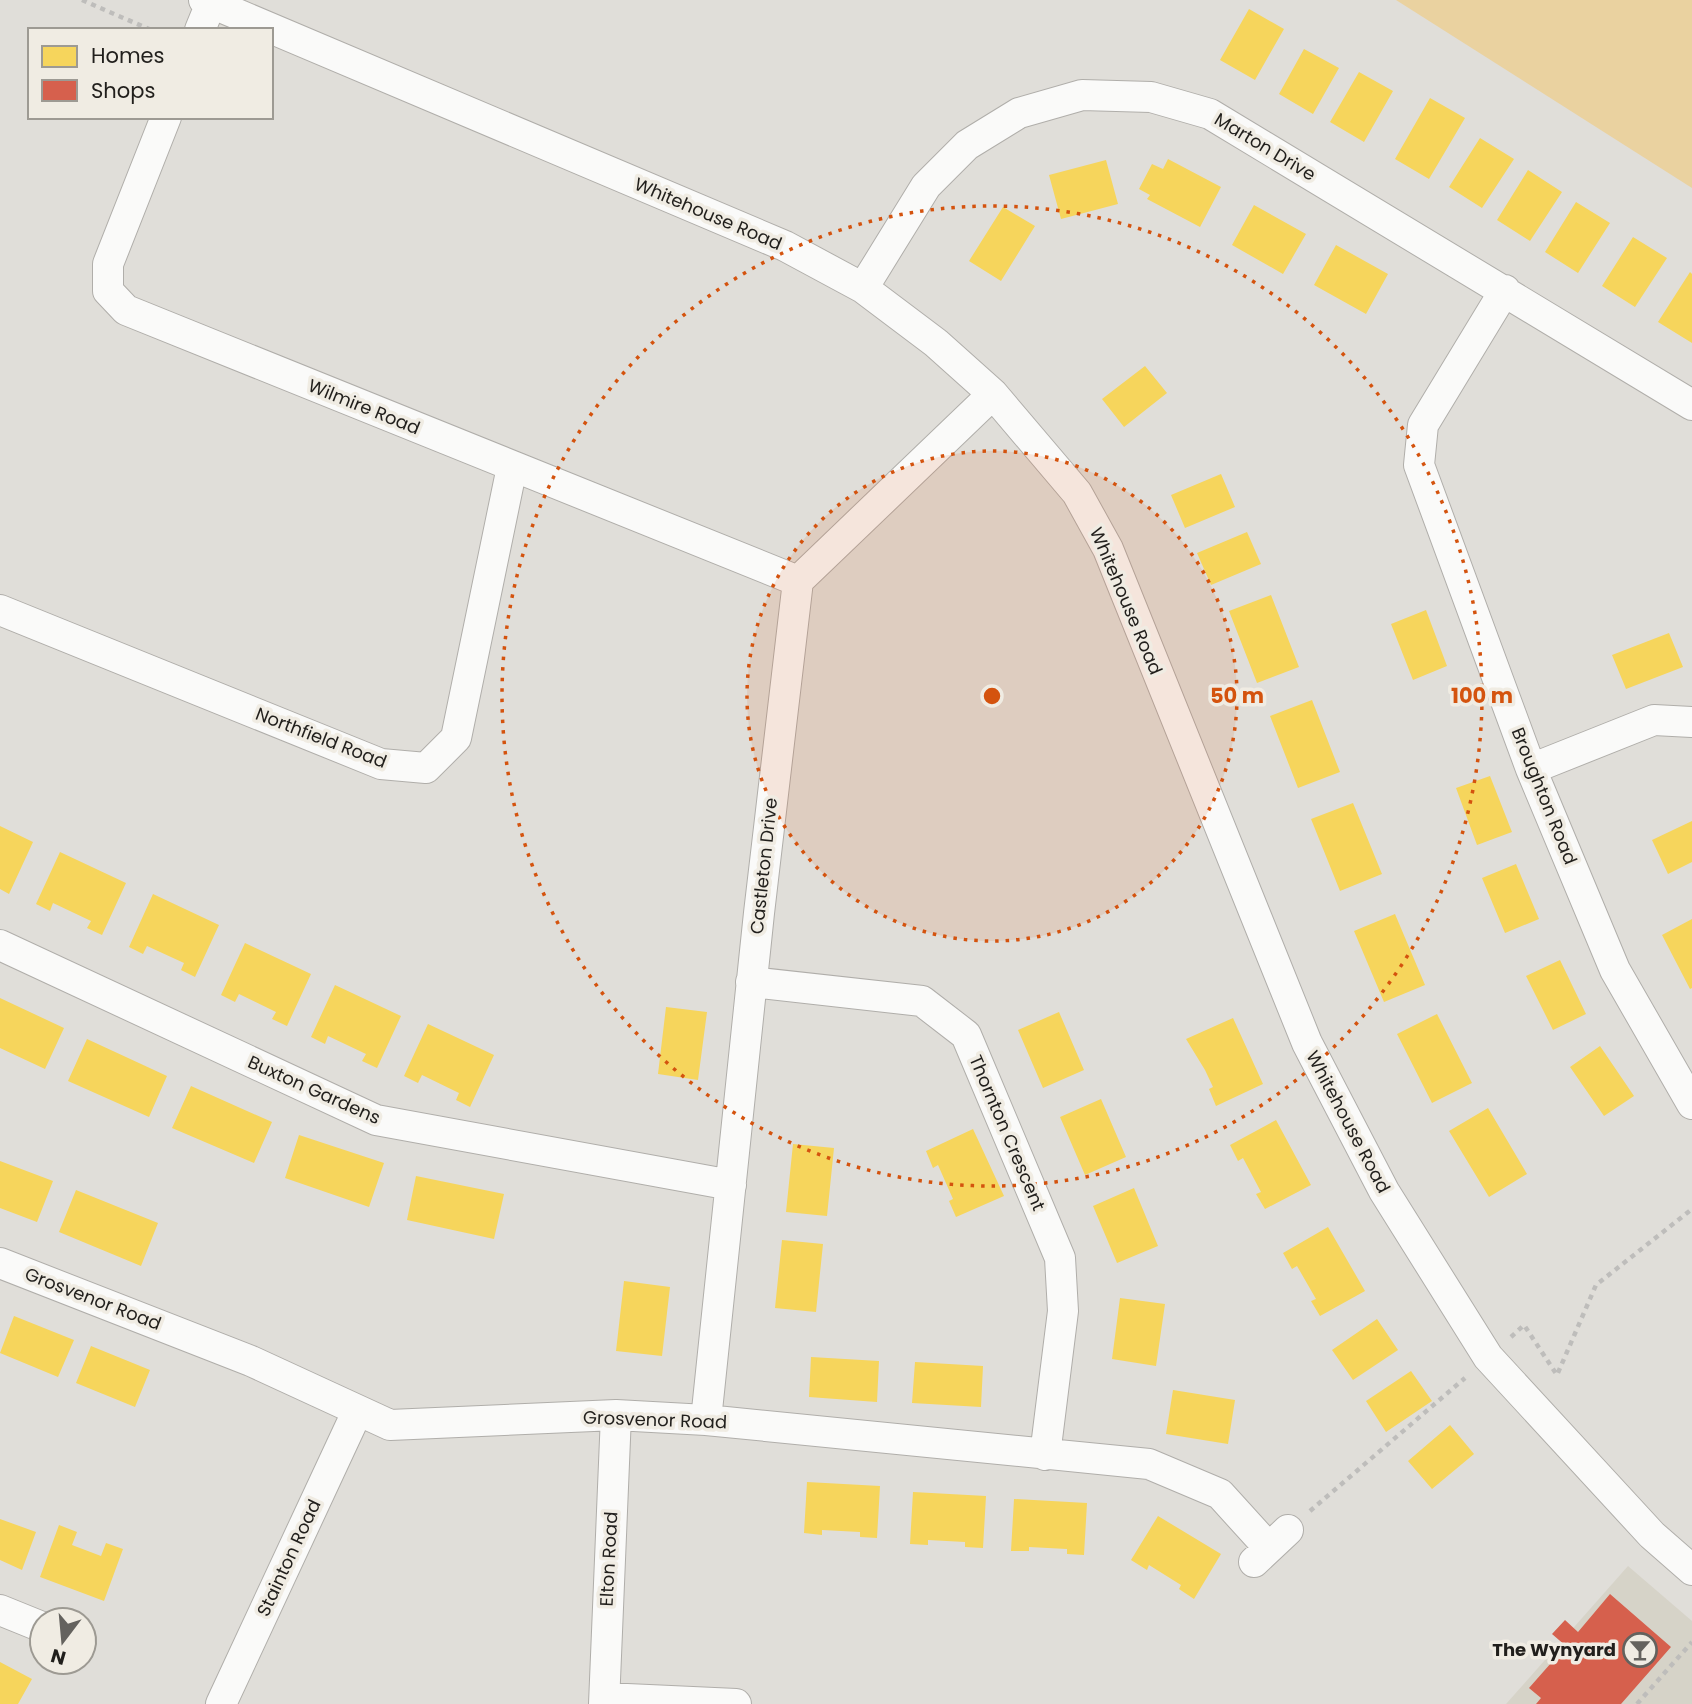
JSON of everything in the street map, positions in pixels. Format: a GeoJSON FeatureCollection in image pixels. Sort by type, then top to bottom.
{"type":"FeatureCollection","features":[{"type":"Feature","properties":{"kind":"street","name":"Whitehouse Road"},"geometry":{"type":"LineString","coordinates":[[205,11],[247,28]]}},
{"type":"Feature","properties":{"kind":"street","name":"Whitehouse Road"},"geometry":{"type":"LineString","coordinates":[[273,39],[785,246],[863,288],[936,343],[993,394],[1076,493],[1108,549],[1307,1043],[1384,1191],[1488,1357],[1652,1535],[1692,1570]]}},
{"type":"Feature","properties":{"kind":"street","name":"Marton Drive"},"geometry":{"type":"LineString","coordinates":[[863,288],[926,186],[967,145],[1020,113],[1082,95],[1151,97],[1210,114],[1692,405]]}},
{"type":"Feature","properties":{"kind":"street","name":"Wilmire Road"},"geometry":{"type":"LineString","coordinates":[[165,119],[108,264],[108,291],[126,310],[798,581]]}},
{"type":"Feature","properties":{"kind":"street","name":"Broughton Road"},"geometry":{"type":"LineString","coordinates":[[1505,290],[1423,425],[1419,465],[1531,769],[1615,970],[1692,1104]]}},
{"type":"Feature","properties":{"kind":"street"},"geometry":{"type":"LineString","coordinates":[[798,581],[993,394]]}},
{"type":"Feature","properties":{"kind":"street","name":"Northfield Road"},"geometry":{"type":"LineString","coordinates":[[0,610],[381,764],[426,768],[456,738],[512,467]]}},
{"type":"Feature","properties":{"kind":"street","name":"Castleton Drive"},"geometry":{"type":"LineString","coordinates":[[706,1420],[751,982],[798,581]]}},
{"type":"Feature","properties":{"kind":"street"},"geometry":{"type":"LineString","coordinates":[[1531,769],[1654,720],[1692,722]]}},
{"type":"Feature","properties":{"kind":"street","name":"Buxton Gardens"},"geometry":{"type":"LineString","coordinates":[[0,945],[376,1120],[731,1185]]}},
{"type":"Feature","properties":{"kind":"street","name":"Thornton Crescent"},"geometry":{"type":"LineString","coordinates":[[751,982],[922,1001],[967,1035],[1060,1258],[1063,1311],[1045,1455]]}},
{"type":"Feature","properties":{"kind":"street","name":"Grosvenor Road"},"geometry":{"type":"LineString","coordinates":[[0,1263],[251,1361],[390,1425],[617,1415],[706,1420],[1149,1464],[1220,1494],[1270,1547]]}},
{"type":"Feature","properties":{"kind":"street","name":"Stainton Road"},"geometry":{"type":"LineString","coordinates":[[221,1704],[357,1412]]}},
{"type":"Feature","properties":{"kind":"street","name":"Elton Road"},"geometry":{"type":"LineString","coordinates":[[605,1701],[617,1415]]}},
{"type":"Feature","properties":{"kind":"street"},"geometry":{"type":"LineString","coordinates":[[0,1610],[28,1621]]}},
{"type":"Feature","properties":{"kind":"street"},"geometry":{"type":"LineString","coordinates":[[605,1701],[736,1704]]}},
{"type":"Feature","properties":{"kind":"path"},"geometry":{"type":"LineString","coordinates":[[82,0],[146,28]]}},
{"type":"Feature","properties":{"kind":"path"},"geometry":{"type":"LineString","coordinates":[[1270,1547],[1524,1325],[1557,1375],[1597,1285],[1692,1209]]}},
{"type":"Feature","properties":{"kind":"path"},"geometry":{"type":"LineString","coordinates":[[1637,1704],[1692,1642]]}},
{"type":"Feature","properties":{"kind":"shaded area"},"geometry":{"type":"Polygon","coordinates":[[[1396,0],[1692,0],[1692,188],[1396,0]]]}},
{"type":"Feature","properties":{"kind":"shaded area"},"geometry":{"type":"Polygon","coordinates":[[[1628,1566],[1692,1621],[1692,1704],[1506,1704],[1628,1566]]]}},
{"type":"Feature","properties":{"kind":"building: Homes"},"geometry":{"type":"Polygon","coordinates":[[[1249,9],[1284,29],[1255,80],[1220,60],[1249,9]]]}},
{"type":"Feature","properties":{"kind":"building: Homes"},"geometry":{"type":"Polygon","coordinates":[[[1304,49],[1339,68],[1313,114],[1279,94],[1304,49]]]}},
{"type":"Feature","properties":{"kind":"building: Homes"},"geometry":{"type":"Polygon","coordinates":[[[1359,72],[1393,91],[1364,142],[1330,122],[1359,72]]]}},
{"type":"Feature","properties":{"kind":"building: Homes"},"geometry":{"type":"Polygon","coordinates":[[[1430,98],[1465,118],[1429,179],[1395,159],[1430,98]]]}},
{"type":"Feature","properties":{"kind":"building: Homes"},"geometry":{"type":"Polygon","coordinates":[[[1480,138],[1514,159],[1482,208],[1449,187],[1480,138]]]}},
{"type":"Feature","properties":{"kind":"building: Homes"},"geometry":{"type":"Polygon","coordinates":[[[1168,159],[1221,187],[1200,227],[1147,199],[1150,195],[1139,189],[1152,164],[1163,169],[1168,159]]]}},
{"type":"Feature","properties":{"kind":"building: Homes"},"geometry":{"type":"Polygon","coordinates":[[[1106,160],[1118,204],[1061,219],[1049,175],[1106,160]]]}},
{"type":"Feature","properties":{"kind":"building: Homes"},"geometry":{"type":"Polygon","coordinates":[[[1528,170],[1562,192],[1530,241],[1497,220],[1528,170]]]}},
{"type":"Feature","properties":{"kind":"building: Homes"},"geometry":{"type":"Polygon","coordinates":[[[1576,202],[1610,223],[1578,273],[1545,252],[1576,202]]]}},
{"type":"Feature","properties":{"kind":"building: Homes"},"geometry":{"type":"Polygon","coordinates":[[[1254,205],[1306,234],[1283,274],[1232,245],[1254,205]]]}},
{"type":"Feature","properties":{"kind":"building: Homes"},"geometry":{"type":"Polygon","coordinates":[[[1003,207],[1035,226],[1001,281],[969,261],[1003,207]]]}},
{"type":"Feature","properties":{"kind":"building: Homes"},"geometry":{"type":"Polygon","coordinates":[[[1633,237],[1667,258],[1635,307],[1602,286],[1633,237]]]}},
{"type":"Feature","properties":{"kind":"building: Homes"},"geometry":{"type":"Polygon","coordinates":[[[1336,245],[1388,274],[1366,314],[1314,285],[1336,245]]]}},
{"type":"Feature","properties":{"kind":"building: Homes"},"geometry":{"type":"Polygon","coordinates":[[[1690,272],[1692,274],[1692,343],[1658,322],[1690,272]]]}},
{"type":"Feature","properties":{"kind":"building: Homes"},"geometry":{"type":"Polygon","coordinates":[[[1145,366],[1167,393],[1124,427],[1102,399],[1145,366]]]}},
{"type":"Feature","properties":{"kind":"building: Homes"},"geometry":{"type":"Polygon","coordinates":[[[1221,474],[1235,507],[1185,528],[1171,495],[1221,474]]]}},
{"type":"Feature","properties":{"kind":"building: Homes"},"geometry":{"type":"Polygon","coordinates":[[[1247,532],[1261,564],[1211,585],[1197,553],[1247,532]]]}},
{"type":"Feature","properties":{"kind":"building: Homes"},"geometry":{"type":"Polygon","coordinates":[[[1271,595],[1299,667],[1257,683],[1229,611],[1271,595]]]}},
{"type":"Feature","properties":{"kind":"building: Homes"},"geometry":{"type":"Polygon","coordinates":[[[1426,610],[1447,666],[1413,680],[1391,624],[1426,610]]]}},
{"type":"Feature","properties":{"kind":"building: Homes"},"geometry":{"type":"Polygon","coordinates":[[[1669,633],[1683,667],[1626,689],[1612,655],[1669,633]]]}},
{"type":"Feature","properties":{"kind":"building: Homes"},"geometry":{"type":"Polygon","coordinates":[[[1312,700],[1340,772],[1298,788],[1270,716],[1312,700]]]}},
{"type":"Feature","properties":{"kind":"building: Homes"},"geometry":{"type":"Polygon","coordinates":[[[1490,776],[1512,832],[1477,845],[1456,788],[1490,776]]]}},
{"type":"Feature","properties":{"kind":"building: Homes"},"geometry":{"type":"Polygon","coordinates":[[[1353,803],[1382,874],[1340,891],[1311,819],[1353,803]]]}},
{"type":"Feature","properties":{"kind":"building: Homes"},"geometry":{"type":"Polygon","coordinates":[[[1692,821],[1692,862],[1668,874],[1652,840],[1692,821]]]}},
{"type":"Feature","properties":{"kind":"building: Homes"},"geometry":{"type":"Polygon","coordinates":[[[0,826],[33,842],[9,894],[0,889],[0,826]]]}},
{"type":"Feature","properties":{"kind":"building: Homes"},"geometry":{"type":"Polygon","coordinates":[[[60,852],[126,883],[102,935],[87,928],[91,921],[53,903],[50,911],[36,904],[60,852]]]}},
{"type":"Feature","properties":{"kind":"building: Homes"},"geometry":{"type":"Polygon","coordinates":[[[1516,864],[1539,919],[1505,933],[1482,878],[1516,864]]]}},
{"type":"Feature","properties":{"kind":"building: Homes"},"geometry":{"type":"Polygon","coordinates":[[[153,894],[219,925],[195,977],[181,970],[184,963],[147,946],[143,954],[129,947],[153,894]]]}},
{"type":"Feature","properties":{"kind":"building: Homes"},"geometry":{"type":"Polygon","coordinates":[[[1395,914],[1425,985],[1384,1002],[1354,931],[1395,914]]]}},
{"type":"Feature","properties":{"kind":"building: Homes"},"geometry":{"type":"Polygon","coordinates":[[[1692,919],[1692,988],[1690,989],[1662,935],[1692,919]]]}},
{"type":"Feature","properties":{"kind":"building: Homes"},"geometry":{"type":"Polygon","coordinates":[[[245,943],[311,974],[287,1026],[272,1019],[276,1012],[239,994],[235,1002],[221,995],[245,943]]]}},
{"type":"Feature","properties":{"kind":"building: Homes"},"geometry":{"type":"Polygon","coordinates":[[[1560,960],[1586,1014],[1553,1030],[1526,976],[1560,960]]]}},
{"type":"Feature","properties":{"kind":"building: Homes"},"geometry":{"type":"Polygon","coordinates":[[[335,985],[401,1016],[377,1068],[362,1061],[366,1054],[328,1036],[325,1044],[311,1037],[335,985]]]}},
{"type":"Feature","properties":{"kind":"building: Homes"},"geometry":{"type":"Polygon","coordinates":[[[0,998],[64,1028],[45,1069],[0,1048],[0,998]]]}},
{"type":"Feature","properties":{"kind":"building: Homes"},"geometry":{"type":"Polygon","coordinates":[[[666,1007],[707,1012],[698,1080],[658,1074],[666,1007]]]}},
{"type":"Feature","properties":{"kind":"building: Homes"},"geometry":{"type":"Polygon","coordinates":[[[1059,1012],[1084,1070],[1043,1088],[1018,1030],[1059,1012]]]}},
{"type":"Feature","properties":{"kind":"building: Homes"},"geometry":{"type":"Polygon","coordinates":[[[1437,1014],[1472,1083],[1432,1103],[1397,1034],[1437,1014]]]}},
{"type":"Feature","properties":{"kind":"building: Homes"},"geometry":{"type":"Polygon","coordinates":[[[1233,1018],[1263,1084],[1216,1106],[1209,1089],[1213,1087],[1186,1039],[1233,1018]]]}},
{"type":"Feature","properties":{"kind":"building: Homes"},"geometry":{"type":"Polygon","coordinates":[[[428,1024],[494,1055],[470,1107],[456,1100],[459,1093],[422,1075],[418,1083],[404,1076],[428,1024]]]}},
{"type":"Feature","properties":{"kind":"building: Homes"},"geometry":{"type":"Polygon","coordinates":[[[87,1039],[167,1076],[149,1117],[68,1081],[87,1039]]]}},
{"type":"Feature","properties":{"kind":"building: Homes"},"geometry":{"type":"Polygon","coordinates":[[[1600,1046],[1634,1096],[1604,1116],[1570,1067],[1600,1046]]]}},
{"type":"Feature","properties":{"kind":"building: Homes"},"geometry":{"type":"Polygon","coordinates":[[[191,1086],[272,1122],[254,1163],[172,1128],[191,1086]]]}},
{"type":"Feature","properties":{"kind":"building: Homes"},"geometry":{"type":"Polygon","coordinates":[[[1101,1099],[1126,1157],[1085,1175],[1060,1117],[1101,1099]]]}},
{"type":"Feature","properties":{"kind":"building: Homes"},"geometry":{"type":"Polygon","coordinates":[[[1488,1108],[1527,1174],[1489,1197],[1449,1131],[1488,1108]]]}},
{"type":"Feature","properties":{"kind":"building: Homes"},"geometry":{"type":"Polygon","coordinates":[[[1276,1120],[1311,1185],[1265,1209],[1256,1194],[1261,1192],[1243,1158],[1238,1161],[1230,1145],[1276,1120]]]}},
{"type":"Feature","properties":{"kind":"building: Homes"},"geometry":{"type":"Polygon","coordinates":[[[973,1129],[1004,1196],[956,1217],[949,1201],[953,1199],[938,1165],[933,1168],[926,1151],[973,1129]]]}},
{"type":"Feature","properties":{"kind":"building: Homes"},"geometry":{"type":"Polygon","coordinates":[[[299,1135],[384,1163],[369,1207],[285,1178],[299,1135]]]}},
{"type":"Feature","properties":{"kind":"building: Homes"},"geometry":{"type":"Polygon","coordinates":[[[793,1144],[834,1148],[827,1216],[786,1212],[793,1144]]]}},
{"type":"Feature","properties":{"kind":"building: Homes"},"geometry":{"type":"Polygon","coordinates":[[[0,1161],[53,1181],[37,1222],[0,1208],[0,1161]]]}},
{"type":"Feature","properties":{"kind":"building: Homes"},"geometry":{"type":"Polygon","coordinates":[[[416,1176],[504,1194],[494,1239],[407,1220],[416,1176]]]}},
{"type":"Feature","properties":{"kind":"building: Homes"},"geometry":{"type":"Polygon","coordinates":[[[1134,1188],[1158,1246],[1117,1263],[1093,1206],[1134,1188]]]}},
{"type":"Feature","properties":{"kind":"building: Homes"},"geometry":{"type":"Polygon","coordinates":[[[76,1190],[158,1223],[141,1266],[59,1232],[76,1190]]]}},
{"type":"Feature","properties":{"kind":"building: Homes"},"geometry":{"type":"Polygon","coordinates":[[[1328,1227],[1365,1291],[1320,1316],[1311,1301],[1316,1299],[1297,1266],[1292,1269],[1283,1253],[1328,1227]]]}},
{"type":"Feature","properties":{"kind":"building: Homes"},"geometry":{"type":"Polygon","coordinates":[[[782,1240],[823,1244],[816,1312],[775,1308],[782,1240]]]}},
{"type":"Feature","properties":{"kind":"building: Homes"},"geometry":{"type":"Polygon","coordinates":[[[624,1281],[670,1287],[662,1356],[616,1351],[624,1281]]]}},
{"type":"Feature","properties":{"kind":"building: Homes"},"geometry":{"type":"Polygon","coordinates":[[[1120,1298],[1165,1304],[1156,1366],[1112,1359],[1120,1298]]]}},
{"type":"Feature","properties":{"kind":"building: Homes"},"geometry":{"type":"Polygon","coordinates":[[[14,1316],[74,1340],[58,1377],[0,1353],[14,1316]]]}},
{"type":"Feature","properties":{"kind":"building: Homes"},"geometry":{"type":"Polygon","coordinates":[[[1377,1319],[1398,1350],[1353,1380],[1332,1350],[1377,1319]]]}},
{"type":"Feature","properties":{"kind":"building: Homes"},"geometry":{"type":"Polygon","coordinates":[[[91,1346],[150,1370],[135,1407],[76,1383],[91,1346]]]}},
{"type":"Feature","properties":{"kind":"building: Homes"},"geometry":{"type":"Polygon","coordinates":[[[811,1357],[879,1361],[877,1402],[809,1397],[811,1357]]]}},
{"type":"Feature","properties":{"kind":"building: Homes"},"geometry":{"type":"Polygon","coordinates":[[[915,1362],[983,1366],[981,1407],[912,1403],[915,1362]]]}},
{"type":"Feature","properties":{"kind":"building: Homes"},"geometry":{"type":"Polygon","coordinates":[[[1411,1371],[1432,1401],[1386,1432],[1366,1401],[1411,1371]]]}},
{"type":"Feature","properties":{"kind":"building: Homes"},"geometry":{"type":"Polygon","coordinates":[[[1173,1390],[1235,1400],[1228,1444],[1166,1434],[1173,1390]]]}},
{"type":"Feature","properties":{"kind":"building: Homes"},"geometry":{"type":"Polygon","coordinates":[[[1450,1425],[1474,1454],[1432,1489],[1408,1461],[1450,1425]]]}},
{"type":"Feature","properties":{"kind":"building: Homes"},"geometry":{"type":"Polygon","coordinates":[[[807,1482],[880,1486],[877,1538],[860,1537],[860,1532],[822,1530],[822,1535],[804,1533],[807,1482]]]}},
{"type":"Feature","properties":{"kind":"building: Homes"},"geometry":{"type":"Polygon","coordinates":[[[913,1492],[986,1496],[983,1548],[965,1547],[965,1542],[928,1540],[928,1545],[910,1544],[913,1492]]]}},
{"type":"Feature","properties":{"kind":"building: Homes"},"geometry":{"type":"Polygon","coordinates":[[[1014,1499],[1087,1503],[1084,1555],[1067,1554],[1067,1549],[1029,1547],[1029,1551],[1011,1551],[1014,1499]]]}},
{"type":"Feature","properties":{"kind":"building: Homes"},"geometry":{"type":"Polygon","coordinates":[[[1158,1516],[1221,1554],[1194,1599],[1179,1589],[1181,1585],[1149,1565],[1147,1570],[1131,1560],[1158,1516]]]}},
{"type":"Feature","properties":{"kind":"building: Homes"},"geometry":{"type":"Polygon","coordinates":[[[0,1519],[36,1532],[22,1570],[0,1560],[0,1519]]]}},
{"type":"Feature","properties":{"kind":"building: Homes"},"geometry":{"type":"Polygon","coordinates":[[[59,1525],[77,1532],[72,1545],[101,1556],[106,1543],[123,1549],[104,1601],[40,1577],[59,1525]]]}},
{"type":"Feature","properties":{"kind":"building: Homes"},"geometry":{"type":"Polygon","coordinates":[[[0,1662],[32,1679],[18,1704],[0,1704],[0,1662]]]}},
{"type":"Feature","properties":{"kind":"building: Shops"},"geometry":{"type":"Polygon","coordinates":[[[1610,1594],[1671,1647],[1621,1704],[1536,1704],[1541,1698],[1529,1688],[1566,1646],[1552,1634],[1565,1620],[1578,1632],[1610,1594]]]}},
{"type":"Feature","properties":{"kind":"place","name":"The Wynyard"},"geometry":{"type":"Point","coordinates":[1640,1650]}}]}
